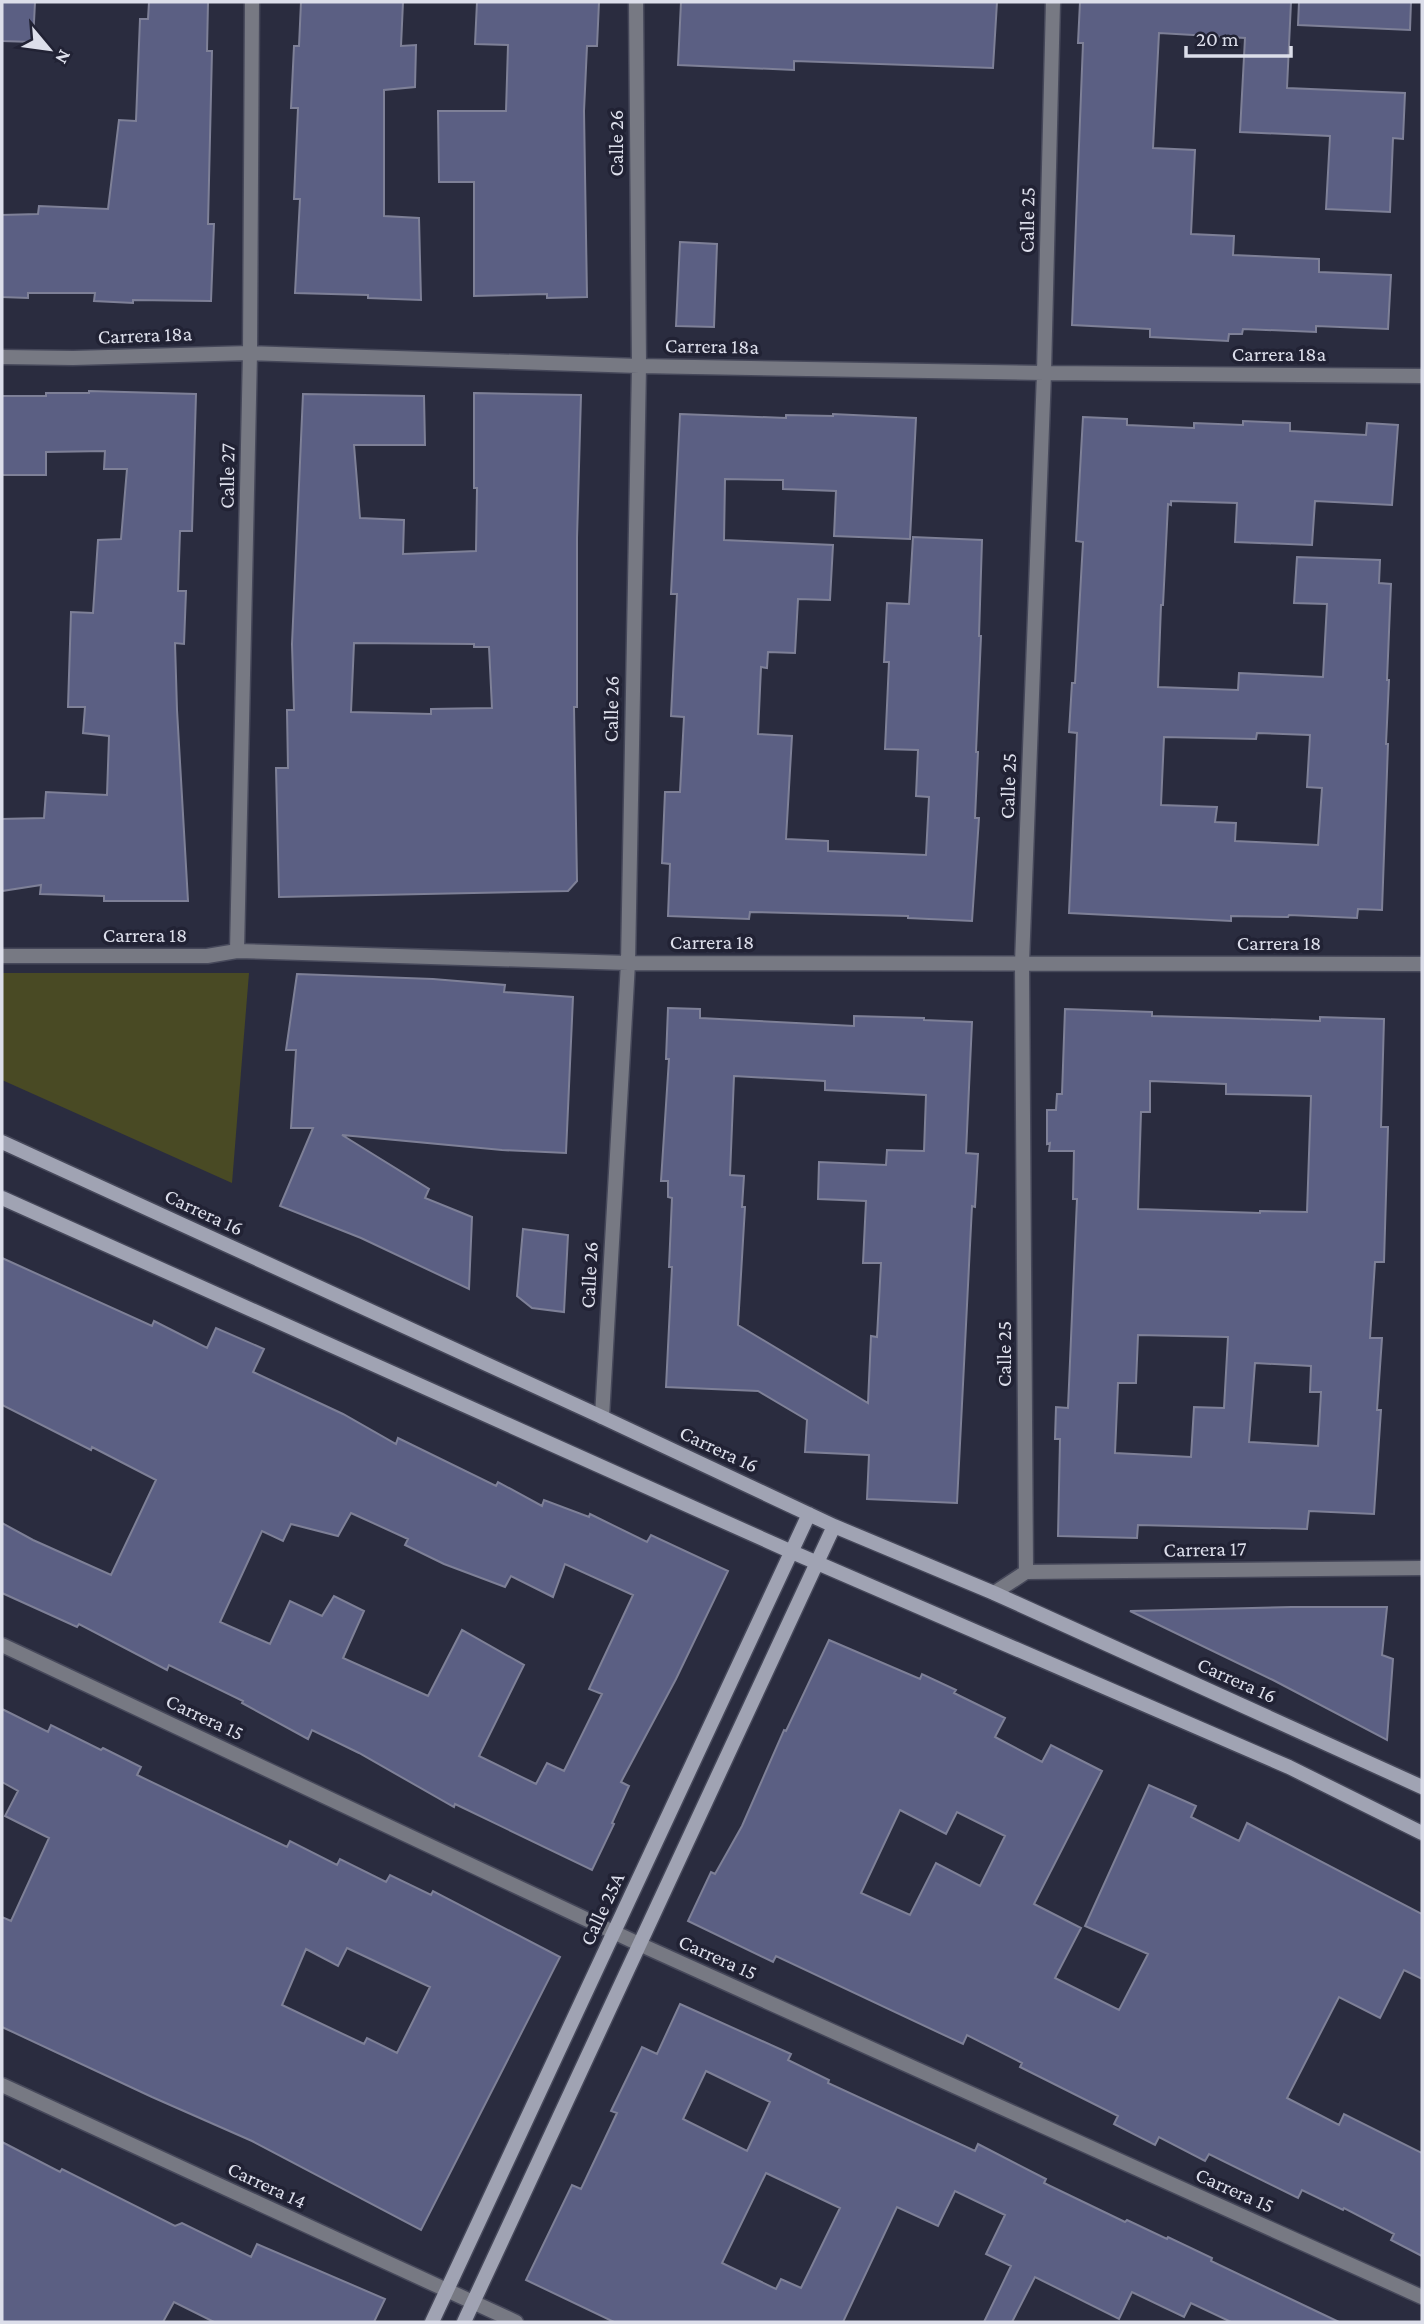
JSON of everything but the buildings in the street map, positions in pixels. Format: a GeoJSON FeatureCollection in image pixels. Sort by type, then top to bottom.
{"type":"FeatureCollection","features":[{"type":"Feature","properties":{"kind":"street","name":"Calle 27"},"geometry":{"type":"LineString","coordinates":[[237,951],[250,353],[252,2]]}},
{"type":"Feature","properties":{"kind":"street","name":"Calle 26"},"geometry":{"type":"LineString","coordinates":[[602,1417],[628,963],[639,366],[636,2]]}},
{"type":"Feature","properties":{"kind":"street","name":"Calle 25"},"geometry":{"type":"LineString","coordinates":[[1026,1572],[1022,963],[1044,373],[1053,2]]}},
{"type":"Feature","properties":{"kind":"street","name":"Carrera 18a"},"geometry":{"type":"LineString","coordinates":[[2,357],[73,358],[250,353],[639,366],[1422,376]]}},
{"type":"Feature","properties":{"kind":"street","name":"Carrera 18"},"geometry":{"type":"LineString","coordinates":[[2,956],[207,956],[237,951],[628,963],[1422,964]]}},
{"type":"Feature","properties":{"kind":"street","name":"Carrera 16"},"geometry":{"type":"LineString","coordinates":[[2,1142],[834,1526],[994,1593],[1422,1787]]}},
{"type":"Feature","properties":{"kind":"street"},"geometry":{"type":"LineString","coordinates":[[2,1198],[792,1552],[1289,1767],[1422,1833]]}},
{"type":"Feature","properties":{"kind":"street","name":"Calle 25A"},"geometry":{"type":"LineString","coordinates":[[432,2322],[810,1514]]}},
{"type":"Feature","properties":{"kind":"street"},"geometry":{"type":"LineString","coordinates":[[464,2322],[834,1526]]}},
{"type":"Feature","properties":{"kind":"street","name":"Carrera 17"},"geometry":{"type":"LineString","coordinates":[[1026,1572],[1422,1567]]}},
{"type":"Feature","properties":{"kind":"street"},"geometry":{"type":"LineString","coordinates":[[994,1593],[1026,1572]]}},
{"type":"Feature","properties":{"kind":"street","name":"Carrera 15"},"geometry":{"type":"LineString","coordinates":[[2,1645],[639,1944],[1422,2297]]}},
{"type":"Feature","properties":{"kind":"street","name":"Carrera 14"},"geometry":{"type":"LineString","coordinates":[[2,2085],[516,2322]]}},
{"type":"Feature","properties":{"kind":"green space"},"geometry":{"type":"Polygon","coordinates":[[[2,973],[249,973],[232,1183],[2,1080],[2,973]]]}}]}
